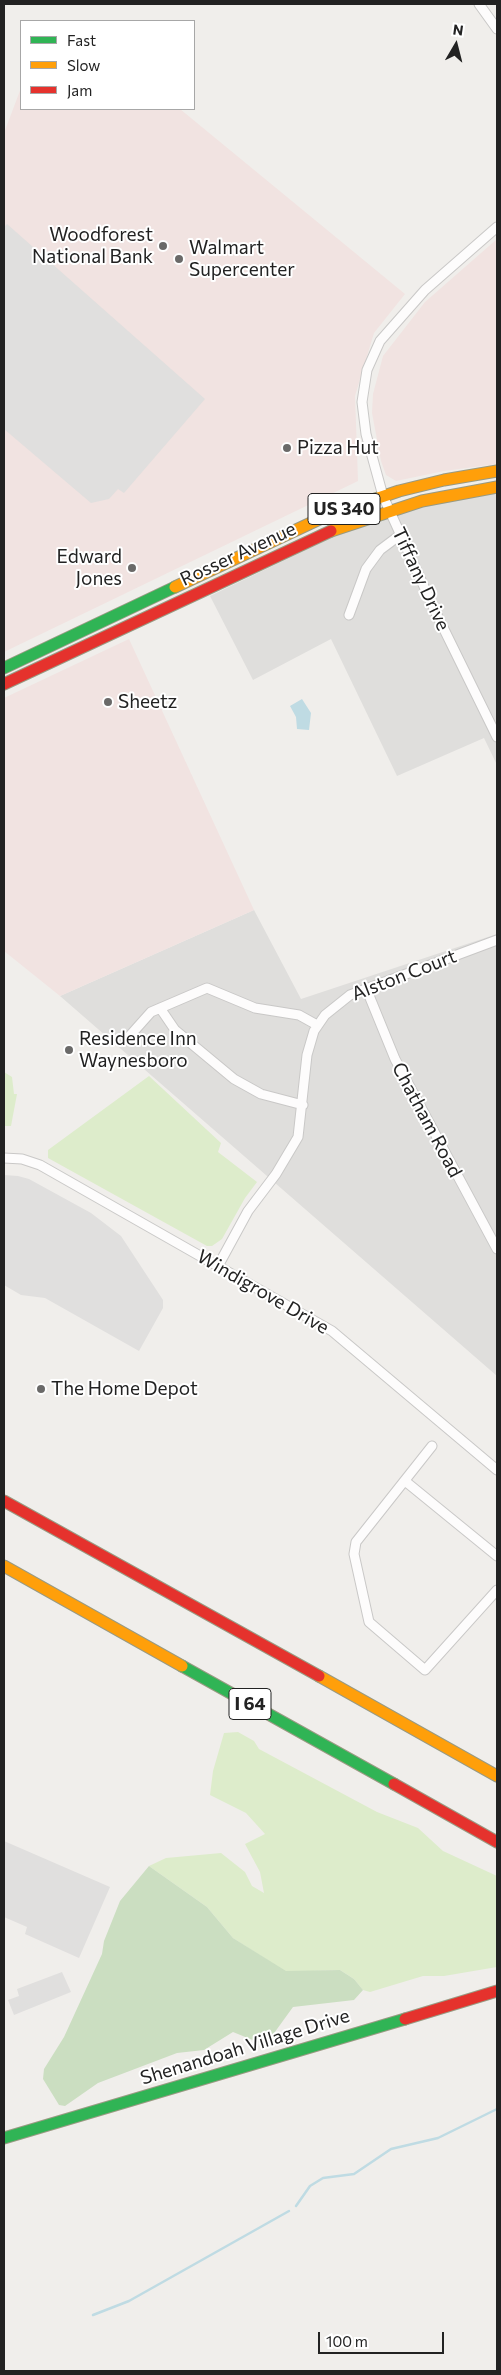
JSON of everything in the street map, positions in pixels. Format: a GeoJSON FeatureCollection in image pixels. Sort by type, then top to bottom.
{"type":"FeatureCollection","features":[{"type":"Feature","properties":{"kind":"main road","name":"Rosser Avenue"},"geometry":{"type":"LineString","coordinates":[[5,663],[328,515],[383,496],[444,480],[497,471]]}},
{"type":"Feature","properties":{"kind":"main road","name":"Rosser Avenue"},"geometry":{"type":"LineString","coordinates":[[4,684],[318,535],[389,510],[422,501],[497,487]]}},
{"type":"Feature","properties":{"kind":"main road"},"geometry":{"type":"LineString","coordinates":[[4,1501],[497,1776]]}},
{"type":"Feature","properties":{"kind":"main road","name":"I 64"},"geometry":{"type":"LineString","coordinates":[[4,1566],[497,1842]]}},
{"type":"Feature","properties":{"kind":"main road","name":"Shenandoah Village Drive"},"geometry":{"type":"LineString","coordinates":[[4,2138],[497,1991]]}},
{"type":"Feature","properties":{"kind":"street"},"geometry":{"type":"LineString","coordinates":[[479,4],[497,29]]}},
{"type":"Feature","properties":{"kind":"street","name":"Tiffany Drive"},"geometry":{"type":"LineString","coordinates":[[497,227],[425,290],[380,341],[367,370],[363,391],[364,423],[383,496],[497,737]]}},
{"type":"Feature","properties":{"kind":"street"},"geometry":{"type":"LineString","coordinates":[[348,615],[362,578],[374,557],[400,535]]}},
{"type":"Feature","properties":{"kind":"street"},"geometry":{"type":"LineString","coordinates":[[5,663],[16,679]]}},
{"type":"Feature","properties":{"kind":"street","name":"Alston Court"},"geometry":{"type":"LineString","coordinates":[[218,1266],[248,1210],[276,1174],[293,1147],[301,1126],[307,1055],[318,1025],[334,1006],[350,995],[366,988],[497,940]]}},
{"type":"Feature","properties":{"kind":"street"},"geometry":{"type":"LineString","coordinates":[[126,1040],[146,1016],[207,988],[255,1008],[299,1015],[318,1025]]}},
{"type":"Feature","properties":{"kind":"street","name":"Chatham Road"},"geometry":{"type":"LineString","coordinates":[[366,988],[395,1060],[497,1249]]}},
{"type":"Feature","properties":{"kind":"street"},"geometry":{"type":"LineString","coordinates":[[160,1008],[175,1030],[234,1079],[261,1094],[302,1105]]}},
{"type":"Feature","properties":{"kind":"street","name":"Windigrove Drive"},"geometry":{"type":"LineString","coordinates":[[4,1158],[22,1159],[40,1165],[338,1336],[497,1470]]}},
{"type":"Feature","properties":{"kind":"street"},"geometry":{"type":"LineString","coordinates":[[432,1446],[356,1542],[354,1548],[369,1622],[372,1627],[425,1670],[497,1590]]}},
{"type":"Feature","properties":{"kind":"street"},"geometry":{"type":"LineString","coordinates":[[405,1481],[497,1556]]}},
{"type":"Feature","properties":{"kind":"shaded area"},"geometry":{"type":"Polygon","coordinates":[[[20,91],[20,110],[181,110],[405,294],[374,333],[355,396],[358,481],[4,652],[4,133],[20,91]]]}},
{"type":"Feature","properties":{"kind":"shaded area"},"geometry":{"type":"Polygon","coordinates":[[[7,224],[205,399],[124,493],[118,489],[109,499],[91,503],[4,429],[4,227],[7,224]]]}},
{"type":"Feature","properties":{"kind":"shaded area"},"geometry":{"type":"Polygon","coordinates":[[[497,239],[497,464],[444,471],[396,481],[386,475],[381,461],[372,413],[373,394],[383,356],[425,302],[497,239]]]}},
{"type":"Feature","properties":{"kind":"shaded area"},"geometry":{"type":"Polygon","coordinates":[[[497,489],[497,765],[484,738],[397,776],[331,639],[253,680],[210,596],[389,510],[497,489]]]}},
{"type":"Feature","properties":{"kind":"shaded area"},"geometry":{"type":"Polygon","coordinates":[[[129,639],[254,910],[60,996],[4,951],[4,698],[129,639]]]}},
{"type":"Feature","properties":{"kind":"shaded area"},"geometry":{"type":"Polygon","coordinates":[[[254,910],[301,999],[497,934],[497,1376],[60,996],[254,910]]]}},
{"type":"Feature","properties":{"kind":"shaded area"},"geometry":{"type":"Polygon","coordinates":[[[4,1175],[29,1179],[91,1213],[121,1236],[163,1300],[163,1308],[139,1351],[45,1298],[21,1295],[4,1285],[4,1175]]]}},
{"type":"Feature","properties":{"kind":"shaded area"},"geometry":{"type":"Polygon","coordinates":[[[4,1841],[110,1887],[79,1958],[25,1934],[27,1927],[4,1917],[4,1841]]]}},
{"type":"Feature","properties":{"kind":"shaded area"},"geometry":{"type":"Polygon","coordinates":[[[62,1972],[71,1992],[14,2015],[8,2000],[19,1996],[17,1989],[62,1972]]]}},
{"type":"Feature","properties":{"kind":"green space"},"geometry":{"type":"Polygon","coordinates":[[[4,1072],[12,1077],[14,1094],[17,1094],[11,1126],[4,1126],[4,1072]]]}},
{"type":"Feature","properties":{"kind":"green space"},"geometry":{"type":"Polygon","coordinates":[[[149,1076],[221,1143],[218,1152],[257,1182],[245,1198],[222,1239],[212,1246],[207,1246],[48,1158],[48,1150],[149,1076]]]}},
{"type":"Feature","properties":{"kind":"green space"},"geometry":{"type":"Polygon","coordinates":[[[238,1732],[254,1741],[259,1749],[377,1812],[418,1828],[443,1851],[497,1876],[497,1967],[444,1976],[423,1976],[370,1992],[363,1990],[354,1979],[340,1970],[286,1972],[233,1938],[207,1907],[149,1866],[166,1858],[221,1853],[245,1872],[252,1886],[264,1893],[260,1872],[245,1844],[265,1834],[246,1813],[210,1795],[213,1771],[224,1733],[238,1732]]]}},
{"type":"Feature","properties":{"kind":"green space"},"geometry":{"type":"Polygon","coordinates":[[[149,1866],[207,1907],[233,1938],[286,1971],[340,1970],[354,1979],[363,1990],[354,2000],[293,2007],[272,2036],[260,2043],[233,2032],[204,2050],[177,2053],[98,2083],[65,2106],[59,2105],[43,2079],[44,2069],[64,2037],[102,1954],[104,1941],[120,1901],[149,1866]]]}},
{"type":"Feature","properties":{"kind":"water"},"geometry":{"type":"Polygon","coordinates":[[[302,699],[311,713],[309,730],[297,729],[296,717],[290,706],[302,699]]]}},
{"type":"Feature","properties":{"kind":"waterway"},"geometry":{"type":"LineString","coordinates":[[296,2206],[310,2186],[323,2178],[354,2174],[391,2149],[438,2138],[497,2109]]}},
{"type":"Feature","properties":{"kind":"waterway"},"geometry":{"type":"LineString","coordinates":[[93,2315],[129,2301],[289,2211]]}},
{"type":"Feature","properties":{"kind":"traffic: fast"},"geometry":{"type":"LineString","coordinates":[[4,668],[175,587]]}},
{"type":"Feature","properties":{"kind":"traffic: fast"},"geometry":{"type":"LineString","coordinates":[[182,1666],[394,1784]]}},
{"type":"Feature","properties":{"kind":"traffic: fast"},"geometry":{"type":"LineString","coordinates":[[4,2138],[405,2019]]}},
{"type":"Feature","properties":{"kind":"traffic: slow"},"geometry":{"type":"LineString","coordinates":[[175,587],[328,515],[399,491],[444,480],[497,471]]}},
{"type":"Feature","properties":{"kind":"traffic: slow"},"geometry":{"type":"LineString","coordinates":[[331,531],[422,501],[497,487]]}},
{"type":"Feature","properties":{"kind":"traffic: slow"},"geometry":{"type":"LineString","coordinates":[[4,1566],[182,1666]]}},
{"type":"Feature","properties":{"kind":"traffic: slow"},"geometry":{"type":"LineString","coordinates":[[319,1676],[497,1776]]}},
{"type":"Feature","properties":{"kind":"traffic: jam"},"geometry":{"type":"LineString","coordinates":[[4,684],[331,531]]}},
{"type":"Feature","properties":{"kind":"traffic: jam"},"geometry":{"type":"LineString","coordinates":[[4,1501],[319,1676]]}},
{"type":"Feature","properties":{"kind":"traffic: jam"},"geometry":{"type":"LineString","coordinates":[[394,1784],[497,1842]]}},
{"type":"Feature","properties":{"kind":"traffic: jam"},"geometry":{"type":"LineString","coordinates":[[405,2019],[497,1991]]}},
{"type":"Feature","properties":{"kind":"place","name":"Woodforest National Bank"},"geometry":{"type":"Point","coordinates":[163,246]}},
{"type":"Feature","properties":{"kind":"place","name":"Walmart Supercenter"},"geometry":{"type":"Point","coordinates":[179,259]}},
{"type":"Feature","properties":{"kind":"place","name":"Pizza Hut"},"geometry":{"type":"Point","coordinates":[287,448]}},
{"type":"Feature","properties":{"kind":"place","name":"Edward Jones"},"geometry":{"type":"Point","coordinates":[132,568]}},
{"type":"Feature","properties":{"kind":"place","name":"Sheetz"},"geometry":{"type":"Point","coordinates":[108,702]}},
{"type":"Feature","properties":{"kind":"place","name":"Residence Inn Waynesboro"},"geometry":{"type":"Point","coordinates":[69,1050]}},
{"type":"Feature","properties":{"kind":"place","name":"The Home Depot"},"geometry":{"type":"Point","coordinates":[41,1389]}}]}
